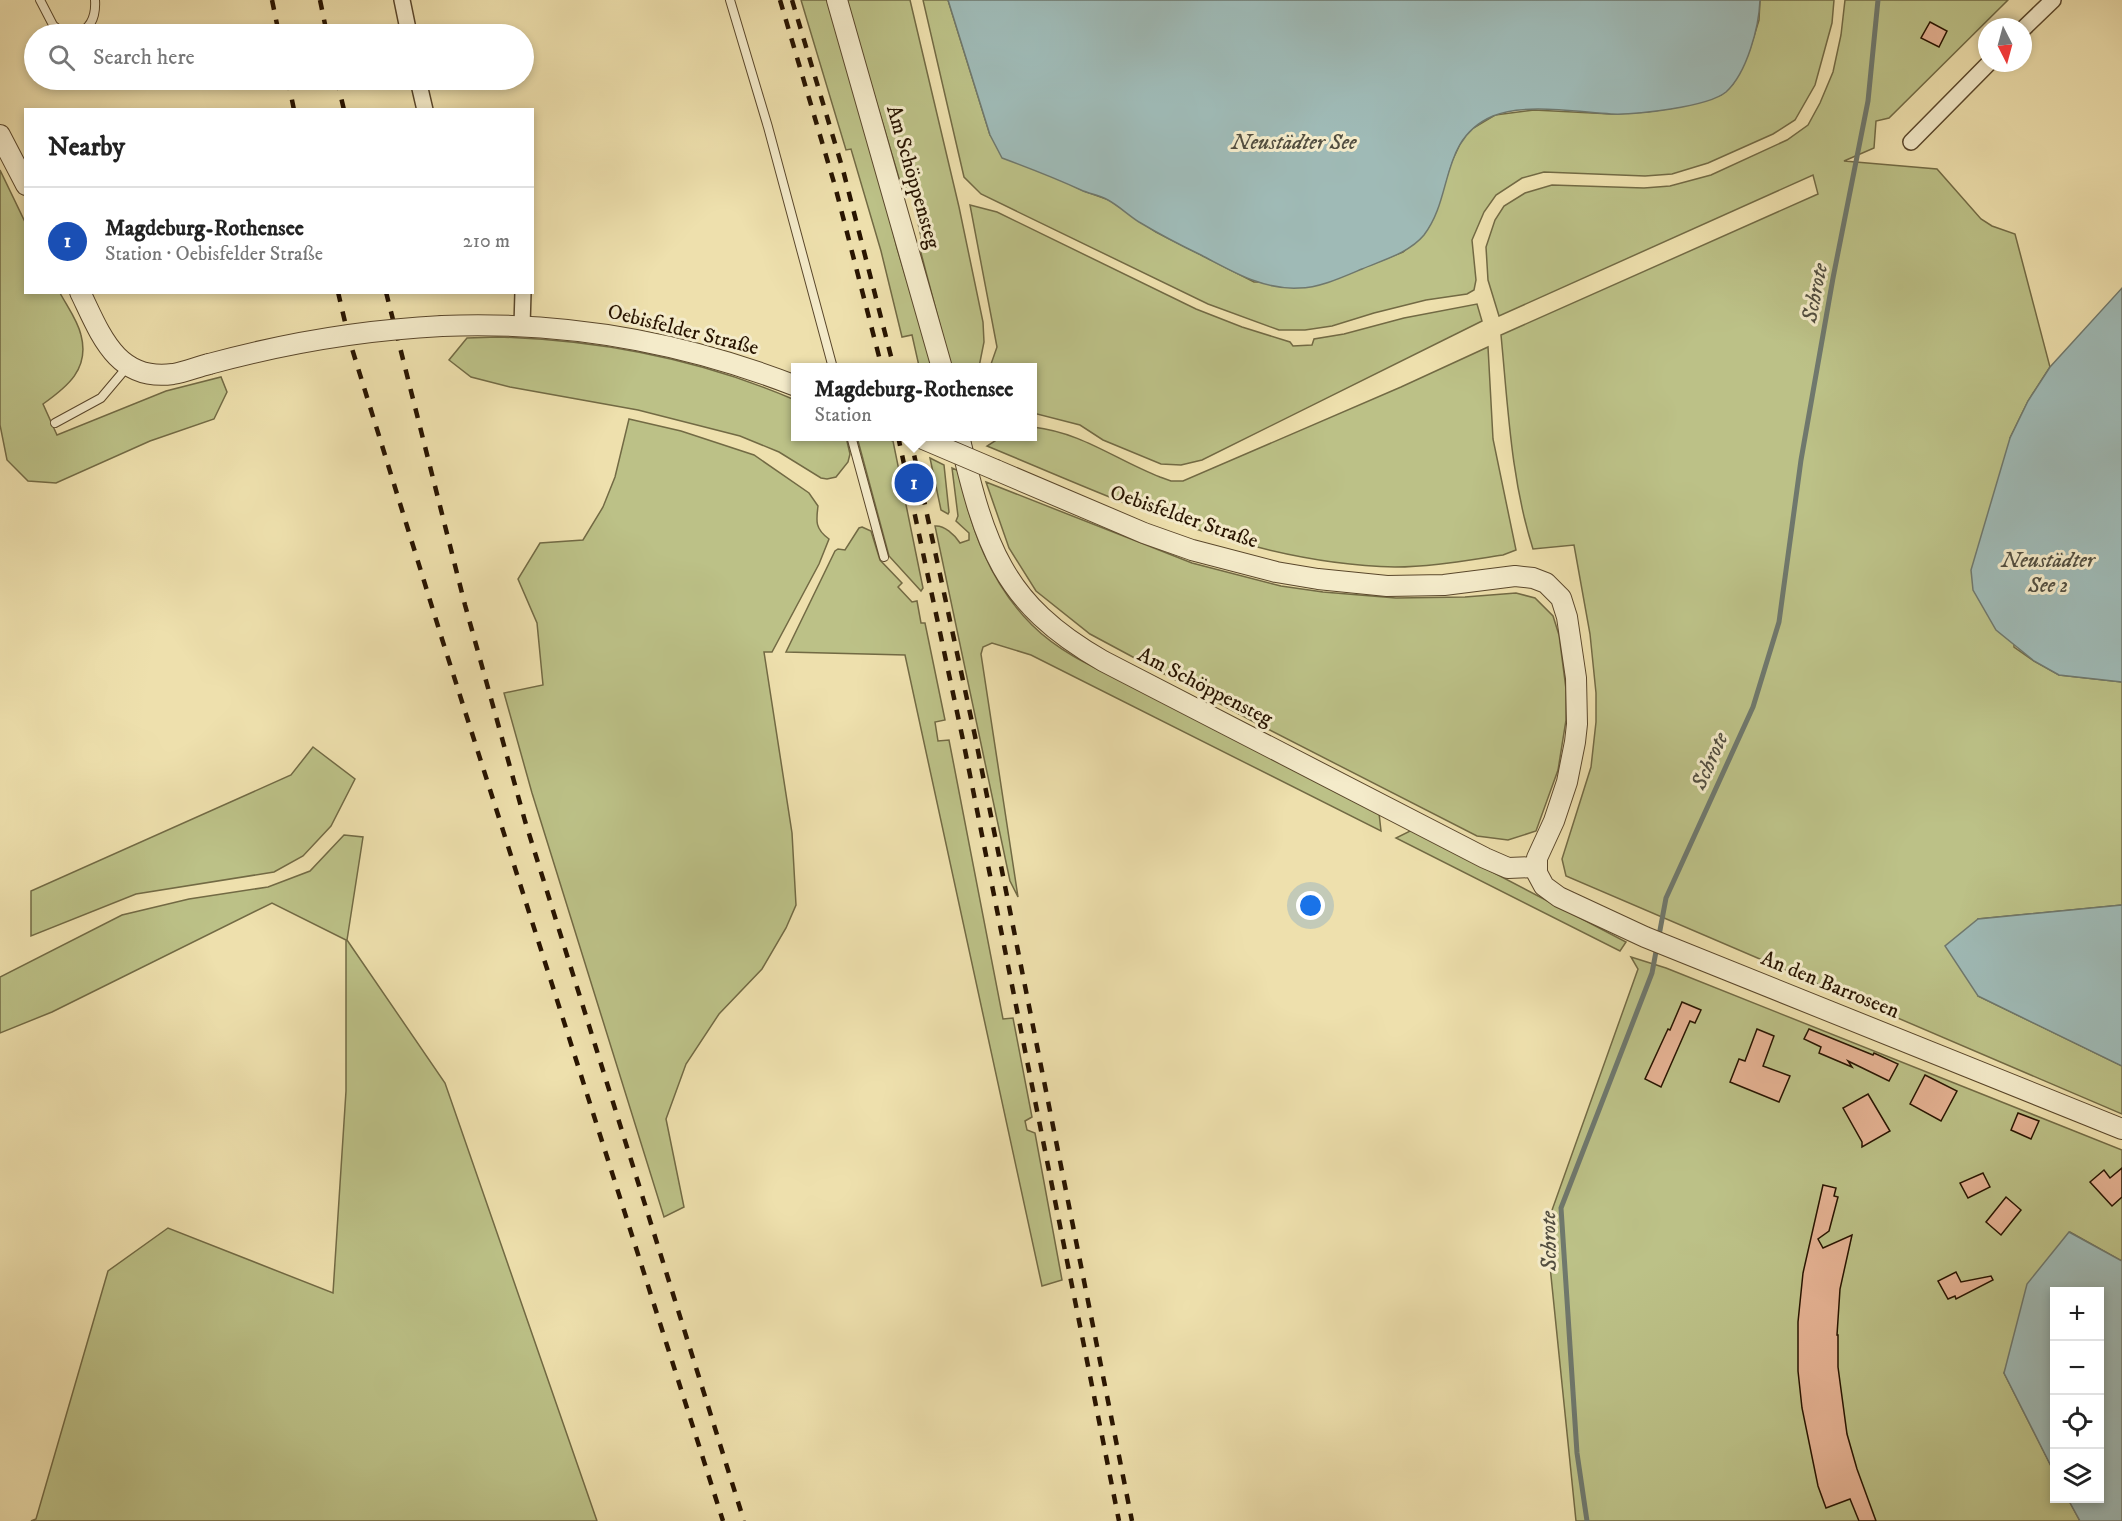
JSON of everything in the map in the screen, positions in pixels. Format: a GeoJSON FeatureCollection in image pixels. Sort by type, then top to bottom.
{"type":"FeatureCollection","features":[{"type":"Feature","properties":{"kind":"street"},"geometry":{"type":"LineString","coordinates":[[402,0],[407,24]]}},
{"type":"Feature","properties":{"kind":"street","name":"Am Schöppensteg"},"geometry":{"type":"LineString","coordinates":[[837,0],[941,363]]}},
{"type":"Feature","properties":{"kind":"street"},"geometry":{"type":"LineString","coordinates":[[2032,20],[2047,2]]}},
{"type":"Feature","properties":{"kind":"street"},"geometry":{"type":"LineString","coordinates":[[1911,142],[1980,72]]}},
{"type":"Feature","properties":{"kind":"street"},"geometry":{"type":"LineString","coordinates":[[420,90],[424,108]]}},
{"type":"Feature","properties":{"kind":"street"},"geometry":{"type":"LineString","coordinates":[[0,135],[24,181]]}},
{"type":"Feature","properties":{"kind":"street","name":"Oebisfelder Straße"},"geometry":{"type":"LineString","coordinates":[[81,294],[113,355],[139,370],[156,374],[173,374],[267,349],[342,334],[442,326],[522,326],[585,332],[648,342],[709,357],[791,385]]}},
{"type":"Feature","properties":{"kind":"street"},"geometry":{"type":"LineString","coordinates":[[522,326],[523,294]]}},
{"type":"Feature","properties":{"kind":"street","name":"Oebisfelder Straße"},"geometry":{"type":"LineString","coordinates":[[928,441],[1182,547],[1276,572],[1387,586],[1444,585],[1515,576],[1533,578],[1546,584],[1561,598],[1567,617],[1576,678],[1577,724],[1567,782],[1554,821],[1538,855],[1536,867]]}},
{"type":"Feature","properties":{"kind":"street","name":"Am Schöppensteg"},"geometry":{"type":"LineString","coordinates":[[959,441],[982,524],[1000,565],[1026,603],[1063,636],[1103,661],[1485,858],[1508,868],[1536,867]]}},
{"type":"Feature","properties":{"kind":"street","name":"An den Barroseen"},"geometry":{"type":"LineString","coordinates":[[1536,867],[1542,883],[1552,892],[1645,937],[2122,1129]]}},
{"type":"Feature","properties":{"kind":"lane"},"geometry":{"type":"LineString","coordinates":[[40,0],[52,24]]}},
{"type":"Feature","properties":{"kind":"lane"},"geometry":{"type":"LineString","coordinates":[[90,24],[95,0]]}},
{"type":"Feature","properties":{"kind":"lane"},"geometry":{"type":"LineString","coordinates":[[730,0],[768,127],[832,363]]}},
{"type":"Feature","properties":{"kind":"lane"},"geometry":{"type":"LineString","coordinates":[[56,423],[101,398],[129,365]]}},
{"type":"Feature","properties":{"kind":"lane"},"geometry":{"type":"LineString","coordinates":[[852,441],[884,557]]}},
{"type":"Feature","properties":{"kind":"green space"},"geometry":{"type":"Polygon","coordinates":[[[801,0],[828,0],[871,142],[897,248],[932,363],[918,363],[912,335],[902,337],[881,251],[851,149],[846,150],[801,0]]]}},
{"type":"Feature","properties":{"kind":"green space"},"geometry":{"type":"Polygon","coordinates":[[[846,0],[910,0],[959,207],[983,322],[984,342],[980,363],[950,363],[921,253],[921,237],[912,195],[901,185],[846,0]]]}},
{"type":"Feature","properties":{"kind":"green space"},"geometry":{"type":"Polygon","coordinates":[[[923,0],[948,0],[990,135],[1055,177],[1109,200],[1156,232],[1254,282],[1327,282],[1403,252],[1424,234],[1435,212],[1451,163],[1462,140],[1470,130],[1495,115],[1534,110],[1612,114],[1647,112],[1674,108],[1721,95],[1733,84],[1750,49],[1759,20],[1760,0],[1834,0],[1832,23],[1815,85],[1795,120],[1773,134],[1708,163],[1672,174],[1645,176],[1544,172],[1522,178],[1496,195],[1484,212],[1472,240],[1476,280],[1474,290],[1467,294],[1426,300],[1374,313],[1332,326],[1305,330],[1279,330],[1208,304],[981,194],[964,177],[923,0]]]}},
{"type":"Feature","properties":{"kind":"green space"},"geometry":{"type":"Polygon","coordinates":[[[1845,0],[2008,0],[1990,18],[1978,18],[1978,30],[1889,118],[1876,121],[1874,148],[1844,161],[1937,169],[1981,219],[1992,226],[2015,234],[2050,367],[2028,401],[2010,438],[2014,647],[2059,675],[2122,682],[2122,905],[1978,919],[1978,996],[2122,1066],[2122,1114],[1566,876],[1562,859],[1591,767],[1596,722],[1596,693],[1590,634],[1574,545],[1533,549],[1515,470],[1501,335],[1818,194],[1813,175],[1499,316],[1488,280],[1486,247],[1495,220],[1504,206],[1525,193],[1552,185],[1644,188],[1670,186],[1711,175],[1787,140],[1808,125],[1820,103],[1833,72],[1841,35],[1845,0]]]}},
{"type":"Feature","properties":{"kind":"green space"},"geometry":{"type":"Polygon","coordinates":[[[0,170],[24,220],[24,294],[61,294],[80,330],[83,347],[79,367],[68,384],[43,404],[57,435],[166,391],[221,377],[227,392],[214,419],[150,441],[56,483],[28,481],[7,460],[0,425],[0,170]]]}},
{"type":"Feature","properties":{"kind":"green space"},"geometry":{"type":"Polygon","coordinates":[[[970,205],[997,212],[1196,309],[1290,342],[1293,346],[1312,345],[1314,339],[1477,304],[1482,321],[1202,460],[1181,465],[1161,464],[1103,440],[1080,425],[1037,414],[1037,363],[991,363],[997,347],[970,205]]]}},
{"type":"Feature","properties":{"kind":"green space"},"geometry":{"type":"Polygon","coordinates":[[[498,337],[574,342],[650,355],[724,374],[791,398],[791,441],[847,441],[850,454],[848,462],[836,477],[821,478],[779,452],[740,436],[638,410],[510,387],[471,377],[449,360],[467,338],[498,337]]]}},
{"type":"Feature","properties":{"kind":"green space"},"geometry":{"type":"Polygon","coordinates":[[[1488,347],[1493,439],[1516,550],[1503,555],[1409,567],[1341,563],[1288,554],[1237,542],[1186,526],[987,446],[995,441],[1037,441],[1037,428],[1051,430],[1083,441],[1160,477],[1171,481],[1183,481],[1488,347]]]}},
{"type":"Feature","properties":{"kind":"green space"},"geometry":{"type":"Polygon","coordinates":[[[629,419],[681,431],[754,455],[809,493],[818,506],[819,528],[829,539],[819,564],[772,652],[764,652],[792,833],[796,905],[786,928],[762,969],[719,1014],[686,1064],[666,1119],[684,1207],[664,1217],[532,793],[504,693],[543,685],[537,623],[518,579],[540,543],[583,540],[603,507],[615,477],[629,419]]]}},
{"type":"Feature","properties":{"kind":"green space"},"geometry":{"type":"Polygon","coordinates":[[[858,441],[893,441],[923,588],[921,591],[889,556],[858,441]]]}},
{"type":"Feature","properties":{"kind":"green space"},"geometry":{"type":"Polygon","coordinates":[[[930,458],[944,465],[948,514],[941,510],[930,458]]]}},
{"type":"Feature","properties":{"kind":"green space"},"geometry":{"type":"Polygon","coordinates":[[[952,468],[959,471],[976,534],[993,573],[1017,609],[1045,637],[1074,657],[1379,813],[1381,831],[1031,655],[992,643],[983,647],[981,654],[1018,897],[1010,881],[935,526],[949,531],[960,543],[969,540],[969,533],[956,521],[958,516],[952,468]]]}},
{"type":"Feature","properties":{"kind":"green space"},"geometry":{"type":"Polygon","coordinates":[[[986,482],[1192,563],[1281,586],[1396,598],[1465,597],[1516,593],[1535,598],[1553,616],[1559,635],[1566,689],[1566,720],[1558,770],[1536,831],[1508,840],[1477,836],[1254,722],[1090,634],[1036,591],[1009,548],[986,482]]]}},
{"type":"Feature","properties":{"kind":"green space"},"geometry":{"type":"Polygon","coordinates":[[[859,528],[871,531],[880,560],[902,583],[898,587],[912,602],[917,601],[921,623],[925,623],[945,720],[935,722],[938,741],[949,740],[1003,1019],[1013,1018],[1032,1117],[1025,1121],[1027,1130],[1035,1133],[1062,1280],[1042,1286],[905,655],[786,652],[835,551],[845,550],[859,528]]]}},
{"type":"Feature","properties":{"kind":"green space"},"geometry":{"type":"Polygon","coordinates":[[[313,747],[355,779],[331,826],[303,856],[274,872],[136,894],[31,936],[31,891],[291,775],[313,747]]]}},
{"type":"Feature","properties":{"kind":"green space"},"geometry":{"type":"Polygon","coordinates":[[[1412,830],[1626,942],[1620,951],[1396,838],[1412,830]]]}},
{"type":"Feature","properties":{"kind":"green space"},"geometry":{"type":"Polygon","coordinates":[[[344,835],[363,837],[347,940],[445,1083],[597,1521],[31,1521],[36,1519],[108,1271],[168,1228],[333,1293],[346,1091],[346,940],[272,903],[52,1012],[0,1033],[0,977],[122,915],[189,899],[268,887],[310,871],[344,835]]]}},
{"type":"Feature","properties":{"kind":"green space"},"geometry":{"type":"Polygon","coordinates":[[[1631,957],[1666,968],[2122,1150],[2122,1261],[2070,1232],[2004,1373],[2050,1464],[2050,1503],[2070,1503],[2080,1521],[1576,1521],[1546,1227],[1638,969],[1631,957]]]}},
{"type":"Feature","properties":{"kind":"water","name":"Neustädter See"},"geometry":{"type":"Polygon","coordinates":[[[948,0],[1760,0],[1757,23],[1746,62],[1726,92],[1688,106],[1637,113],[1611,114],[1535,109],[1506,112],[1493,116],[1476,126],[1455,153],[1433,220],[1424,235],[1411,247],[1339,279],[1315,286],[1285,288],[1260,283],[1224,267],[1154,231],[1105,198],[1002,158],[990,135],[948,0]]]}},
{"type":"Feature","properties":{"kind":"water","name":"Neustädter See 2"},"geometry":{"type":"Polygon","coordinates":[[[2122,288],[2122,682],[2059,675],[2034,661],[1996,630],[1973,590],[1971,570],[2010,438],[2028,401],[2050,367],[2122,288]]]}},
{"type":"Feature","properties":{"kind":"water"},"geometry":{"type":"Polygon","coordinates":[[[2122,905],[2122,1066],[1978,996],[1945,946],[1978,919],[2122,905]]]}},
{"type":"Feature","properties":{"kind":"water"},"geometry":{"type":"Polygon","coordinates":[[[2069,1232],[2122,1261],[2122,1521],[2080,1521],[2070,1503],[2104,1503],[2104,1287],[2050,1287],[2050,1464],[2004,1373],[2027,1284],[2069,1232]]]}},
{"type":"Feature","properties":{"kind":"building"},"geometry":{"type":"Polygon","coordinates":[[[1930,22],[1947,31],[1939,47],[1921,38],[1930,22]]]}},
{"type":"Feature","properties":{"kind":"building"},"geometry":{"type":"Polygon","coordinates":[[[1682,1002],[1701,1010],[1695,1023],[1690,1021],[1661,1087],[1645,1079],[1682,1002]]]}},
{"type":"Feature","properties":{"kind":"building"},"geometry":{"type":"Polygon","coordinates":[[[1757,1029],[1774,1036],[1763,1066],[1790,1076],[1779,1102],[1730,1082],[1739,1059],[1745,1061],[1757,1029]]]}},
{"type":"Feature","properties":{"kind":"building"},"geometry":{"type":"Polygon","coordinates":[[[1809,1029],[1898,1064],[1889,1081],[1848,1061],[1852,1067],[1819,1053],[1821,1047],[1804,1039],[1809,1029]]]}},
{"type":"Feature","properties":{"kind":"building"},"geometry":{"type":"Polygon","coordinates":[[[1925,1075],[1957,1091],[1941,1121],[1910,1104],[1925,1075]]]}},
{"type":"Feature","properties":{"kind":"building"},"geometry":{"type":"Polygon","coordinates":[[[1868,1094],[1890,1131],[1862,1147],[1862,1142],[1843,1108],[1868,1094]]]}},
{"type":"Feature","properties":{"kind":"building"},"geometry":{"type":"Polygon","coordinates":[[[2018,1113],[2039,1121],[2031,1139],[2011,1130],[2018,1113]]]}},
{"type":"Feature","properties":{"kind":"building"},"geometry":{"type":"Polygon","coordinates":[[[2122,1168],[2122,1197],[2112,1206],[2090,1182],[2104,1170],[2110,1178],[2122,1168]]]}},
{"type":"Feature","properties":{"kind":"building"},"geometry":{"type":"Polygon","coordinates":[[[1983,1173],[1990,1187],[1968,1198],[1960,1183],[1983,1173]]]}},
{"type":"Feature","properties":{"kind":"building"},"geometry":{"type":"Polygon","coordinates":[[[1823,1185],[1836,1188],[1834,1196],[1838,1197],[1829,1231],[1818,1239],[1823,1248],[1852,1235],[1840,1289],[1837,1335],[1838,1367],[1847,1434],[1876,1521],[1859,1521],[1850,1499],[1826,1508],[1818,1486],[1802,1408],[1798,1371],[1798,1322],[1803,1273],[1823,1185]]]}},
{"type":"Feature","properties":{"kind":"building"},"geometry":{"type":"Polygon","coordinates":[[[2006,1197],[2021,1210],[2001,1235],[1986,1222],[2006,1197]]]}},
{"type":"Feature","properties":{"kind":"building"},"geometry":{"type":"Polygon","coordinates":[[[1956,1272],[1961,1282],[1991,1276],[1993,1280],[1956,1299],[1955,1296],[1948,1299],[1938,1281],[1956,1272]]]}},
{"type":"Feature","properties":{"kind":"waterway","name":"Schrote"},"geometry":{"type":"LineString","coordinates":[[1587,1521],[1577,1453],[1561,1208],[1652,973],[1666,898],[1753,707],[1779,622],[1801,460],[1833,278],[1868,101],[1878,0]]}},
{"type":"Feature","properties":{"kind":"railway"},"geometry":{"type":"LineString","coordinates":[[272,0],[277,24]]}},
{"type":"Feature","properties":{"kind":"railway"},"geometry":{"type":"LineString","coordinates":[[320,0],[325,24]]}},
{"type":"Feature","properties":{"kind":"railway"},"geometry":{"type":"LineString","coordinates":[[780,0],[835,186],[881,363]]}},
{"type":"Feature","properties":{"kind":"railway"},"geometry":{"type":"LineString","coordinates":[[792,0],[843,170],[893,363]]}},
{"type":"Feature","properties":{"kind":"railway"},"geometry":{"type":"LineString","coordinates":[[290,90],[294,108]]}},
{"type":"Feature","properties":{"kind":"railway"},"geometry":{"type":"LineString","coordinates":[[339,90],[344,108]]}},
{"type":"Feature","properties":{"kind":"railway"},"geometry":{"type":"LineString","coordinates":[[338,294],[349,339],[442,639],[723,1521]]}},
{"type":"Feature","properties":{"kind":"railway"},"geometry":{"type":"LineString","coordinates":[[387,294],[465,605],[525,821],[744,1521]]}},
{"type":"Feature","properties":{"kind":"railway"},"geometry":{"type":"LineString","coordinates":[[899,441],[963,740],[1119,1521]]}},
{"type":"Feature","properties":{"kind":"railway"},"geometry":{"type":"LineString","coordinates":[[911,441],[975,736],[1132,1521]]}},
{"type":"Feature","properties":{"kind":"place","name":"Magdeburg-Rothensee"},"geometry":{"type":"Point","coordinates":[914,483]}}]}
